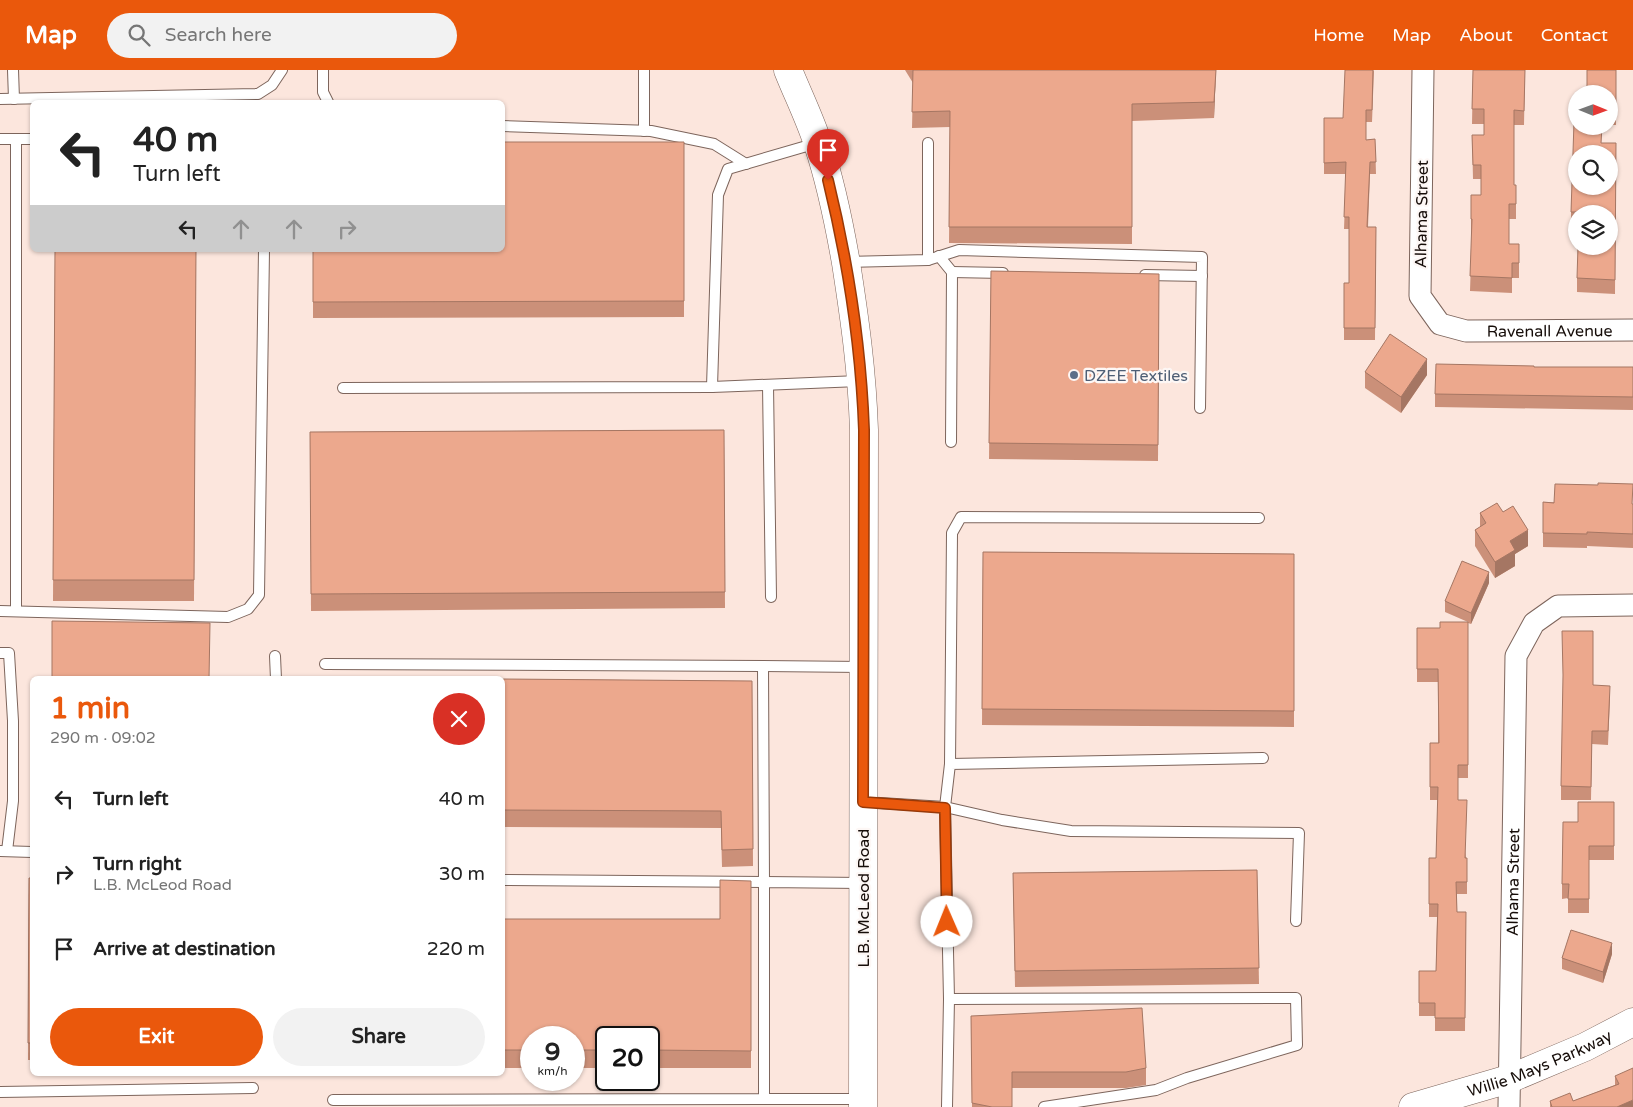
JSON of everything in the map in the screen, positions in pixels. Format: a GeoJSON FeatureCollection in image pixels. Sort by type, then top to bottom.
{"type":"FeatureCollection","features":[{"type":"Feature","properties":{"kind":"street","name":"L.B. McLeod Road"},"geometry":{"type":"LineString","coordinates":[[788,70],[818,143],[840,227],[857,326],[863,381],[863,1103]]}},
{"type":"Feature","properties":{"kind":"street","name":"Alhama Street"},"geometry":{"type":"LineString","coordinates":[[1423,70],[1420,296],[1440,324],[1466,331]]}},
{"type":"Feature","properties":{"kind":"street","name":"Ravenall Avenue"},"geometry":{"type":"LineString","coordinates":[[1466,331],[1633,330]]}},
{"type":"Feature","properties":{"kind":"street","name":"Alhama Street"},"geometry":{"type":"LineString","coordinates":[[1509,1107],[1516,656],[1534,622],[1558,606],[1633,605]]}},
{"type":"Feature","properties":{"kind":"street","name":"Willie Mays Parkway"},"geometry":{"type":"LineString","coordinates":[[1413,1107],[1509,1079],[1585,1047],[1633,1022]]}},
{"type":"Feature","properties":{"kind":"lane"},"geometry":{"type":"LineString","coordinates":[[13,70],[14,99]]}},
{"type":"Feature","properties":{"kind":"lane"},"geometry":{"type":"LineString","coordinates":[[323,70],[323,92],[327,100]]}},
{"type":"Feature","properties":{"kind":"lane"},"geometry":{"type":"LineString","coordinates":[[644,70],[644,131]]}},
{"type":"Feature","properties":{"kind":"lane"},"geometry":{"type":"LineString","coordinates":[[0,99],[258,94],[272,85],[281,72]]}},
{"type":"Feature","properties":{"kind":"lane"},"geometry":{"type":"LineString","coordinates":[[505,126],[651,131],[714,144],[746,164]]}},
{"type":"Feature","properties":{"kind":"lane"},"geometry":{"type":"LineString","coordinates":[[0,139],[30,139]]}},
{"type":"Feature","properties":{"kind":"lane"},"geometry":{"type":"LineString","coordinates":[[16,139],[16,611]]}},
{"type":"Feature","properties":{"kind":"lane"},"geometry":{"type":"LineString","coordinates":[[712,387],[718,195],[728,169],[818,143]]}},
{"type":"Feature","properties":{"kind":"lane"},"geometry":{"type":"LineString","coordinates":[[928,143],[928,260]]}},
{"type":"Feature","properties":{"kind":"lane"},"geometry":{"type":"LineString","coordinates":[[845,262],[928,260],[959,250],[1202,257],[1200,408]]}},
{"type":"Feature","properties":{"kind":"lane"},"geometry":{"type":"LineString","coordinates":[[0,611],[228,617],[248,609],[259,596],[264,252]]}},
{"type":"Feature","properties":{"kind":"lane"},"geometry":{"type":"LineString","coordinates":[[939,256],[952,272],[951,442]]}},
{"type":"Feature","properties":{"kind":"lane"},"geometry":{"type":"LineString","coordinates":[[952,272],[1012,273]]}},
{"type":"Feature","properties":{"kind":"lane"},"geometry":{"type":"LineString","coordinates":[[1132,275],[1202,276]]}},
{"type":"Feature","properties":{"kind":"lane"},"geometry":{"type":"LineString","coordinates":[[343,388],[712,387],[863,381]]}},
{"type":"Feature","properties":{"kind":"lane"},"geometry":{"type":"LineString","coordinates":[[768,385],[771,597]]}},
{"type":"Feature","properties":{"kind":"lane"},"geometry":{"type":"LineString","coordinates":[[947,1107],[949,999],[945,808],[950,764],[952,533],[961,517],[1259,518]]}},
{"type":"Feature","properties":{"kind":"lane"},"geometry":{"type":"LineString","coordinates":[[0,653],[9,653],[13,721],[13,800],[4,851],[30,852]]}},
{"type":"Feature","properties":{"kind":"lane"},"geometry":{"type":"LineString","coordinates":[[275,656],[276,676]]}},
{"type":"Feature","properties":{"kind":"lane"},"geometry":{"type":"LineString","coordinates":[[325,664],[864,667]]}},
{"type":"Feature","properties":{"kind":"lane"},"geometry":{"type":"LineString","coordinates":[[763,666],[764,1099]]}},
{"type":"Feature","properties":{"kind":"lane"},"geometry":{"type":"LineString","coordinates":[[950,764],[1263,758]]}},
{"type":"Feature","properties":{"kind":"lane"},"geometry":{"type":"LineString","coordinates":[[863,802],[945,808],[1002,820],[1071,831],[1299,833],[1296,921]]}},
{"type":"Feature","properties":{"kind":"lane"},"geometry":{"type":"LineString","coordinates":[[505,880],[863,883]]}},
{"type":"Feature","properties":{"kind":"lane"},"geometry":{"type":"LineString","coordinates":[[949,999],[1296,998],[1297,1045],[1186,1078],[1156,1090],[1044,1107]]}},
{"type":"Feature","properties":{"kind":"lane"},"geometry":{"type":"LineString","coordinates":[[0,1092],[253,1088]]}},
{"type":"Feature","properties":{"kind":"lane"},"geometry":{"type":"LineString","coordinates":[[333,1100],[764,1099],[863,1103]]}},
{"type":"Feature","properties":{"kind":"building"},"geometry":{"type":"Polygon","coordinates":[[[913,70],[1216,70],[1214,102],[1132,104],[1132,227],[949,227],[950,111],[912,112],[913,70]]]}},
{"type":"Feature","properties":{"kind":"building"},"geometry":{"type":"Polygon","coordinates":[[[1345,70],[1373,70],[1372,110],[1366,110],[1366,140],[1375,139],[1376,162],[1370,162],[1367,227],[1376,227],[1375,328],[1344,328],[1344,283],[1349,283],[1349,217],[1344,217],[1346,162],[1324,163],[1324,118],[1343,118],[1345,70]]]}},
{"type":"Feature","properties":{"kind":"building"},"geometry":{"type":"Polygon","coordinates":[[[1473,70],[1525,70],[1524,111],[1514,110],[1514,185],[1516,185],[1516,204],[1509,204],[1509,244],[1519,244],[1519,263],[1512,263],[1512,278],[1470,276],[1471,195],[1481,195],[1481,165],[1473,165],[1472,135],[1484,135],[1484,109],[1472,109],[1473,70]]]}},
{"type":"Feature","properties":{"kind":"building"},"geometry":{"type":"Polygon","coordinates":[[[1587,70],[1616,70],[1616,85],[1587,85],[1587,70]]]}},
{"type":"Feature","properties":{"kind":"building"},"geometry":{"type":"Polygon","coordinates":[[[1574,135],[1601,135],[1601,143],[1616,143],[1616,145],[1573,145],[1574,135]]]}},
{"type":"Feature","properties":{"kind":"building"},"geometry":{"type":"Polygon","coordinates":[[[505,142],[684,142],[684,301],[313,302],[313,252],[505,252],[505,142]]]}},
{"type":"Feature","properties":{"kind":"building"},"geometry":{"type":"Polygon","coordinates":[[[1572,195],[1616,195],[1616,205],[1571,205],[1572,195]]]}},
{"type":"Feature","properties":{"kind":"building"},"geometry":{"type":"Polygon","coordinates":[[[55,252],[196,252],[194,580],[53,580],[55,252]]]}},
{"type":"Feature","properties":{"kind":"building"},"geometry":{"type":"Polygon","coordinates":[[[1578,255],[1615,255],[1615,280],[1577,278],[1578,255]]]}},
{"type":"Feature","properties":{"kind":"building","name":"DZEE Textiles"},"geometry":{"type":"Polygon","coordinates":[[[991,271],[1159,274],[1158,445],[989,443],[991,271]]]}},
{"type":"Feature","properties":{"kind":"building"},"geometry":{"type":"Polygon","coordinates":[[[1390,334],[1427,359],[1401,397],[1365,372],[1390,334]]]}},
{"type":"Feature","properties":{"kind":"building"},"geometry":{"type":"Polygon","coordinates":[[[1436,364],[1534,367],[1633,367],[1633,397],[1435,394],[1436,364]]]}},
{"type":"Feature","properties":{"kind":"building"},"geometry":{"type":"Polygon","coordinates":[[[724,430],[725,592],[311,594],[310,432],[724,430]]]}},
{"type":"Feature","properties":{"kind":"building"},"geometry":{"type":"Polygon","coordinates":[[[1598,483],[1633,484],[1633,534],[1543,533],[1543,502],[1554,503],[1555,484],[1598,485],[1598,483]]]}},
{"type":"Feature","properties":{"kind":"building"},"geometry":{"type":"Polygon","coordinates":[[[1497,503],[1503,512],[1513,506],[1528,530],[1510,541],[1515,550],[1495,562],[1475,530],[1486,523],[1480,513],[1497,503]]]}},
{"type":"Feature","properties":{"kind":"building"},"geometry":{"type":"Polygon","coordinates":[[[983,552],[1294,554],[1294,711],[982,709],[983,552]]]}},
{"type":"Feature","properties":{"kind":"building"},"geometry":{"type":"Polygon","coordinates":[[[1462,561],[1489,572],[1471,613],[1445,601],[1462,561]]]}},
{"type":"Feature","properties":{"kind":"building"},"geometry":{"type":"Polygon","coordinates":[[[52,621],[210,623],[209,676],[52,676],[52,621]]]}},
{"type":"Feature","properties":{"kind":"building"},"geometry":{"type":"Polygon","coordinates":[[[1440,622],[1468,622],[1468,765],[1458,765],[1458,800],[1467,800],[1465,858],[1467,858],[1467,882],[1456,882],[1457,912],[1466,912],[1465,1018],[1435,1018],[1435,1003],[1419,1003],[1419,971],[1436,971],[1438,904],[1429,904],[1429,858],[1436,858],[1438,787],[1430,787],[1430,743],[1439,743],[1438,669],[1417,669],[1417,628],[1440,628],[1440,622]]]}},
{"type":"Feature","properties":{"kind":"building"},"geometry":{"type":"Polygon","coordinates":[[[1562,631],[1593,631],[1593,685],[1610,686],[1608,731],[1592,731],[1591,787],[1561,786],[1562,631]]]}},
{"type":"Feature","properties":{"kind":"building"},"geometry":{"type":"Polygon","coordinates":[[[505,679],[752,681],[753,849],[722,850],[721,811],[505,810],[505,679]]]}},
{"type":"Feature","properties":{"kind":"building"},"geometry":{"type":"Polygon","coordinates":[[[1578,802],[1614,802],[1614,846],[1589,846],[1589,899],[1568,899],[1569,884],[1562,884],[1563,822],[1578,822],[1578,802]]]}},
{"type":"Feature","properties":{"kind":"building"},"geometry":{"type":"Polygon","coordinates":[[[1257,870],[1259,968],[1015,971],[1013,873],[1257,870]]]}},
{"type":"Feature","properties":{"kind":"building"},"geometry":{"type":"Polygon","coordinates":[[[29,878],[30,878],[30,1043],[28,1043],[29,878]]]}},
{"type":"Feature","properties":{"kind":"building"},"geometry":{"type":"Polygon","coordinates":[[[720,880],[751,881],[751,1051],[660,1050],[660,1026],[595,1026],[595,1050],[585,1050],[585,1026],[520,1026],[520,1050],[505,1050],[505,919],[720,919],[720,880]]]}},
{"type":"Feature","properties":{"kind":"building"},"geometry":{"type":"Polygon","coordinates":[[[1571,930],[1612,943],[1603,972],[1562,958],[1571,930]]]}},
{"type":"Feature","properties":{"kind":"building"},"geometry":{"type":"Polygon","coordinates":[[[1142,1008],[1146,1068],[1126,1072],[1012,1072],[1012,1107],[992,1107],[972,1103],[971,1016],[1142,1008]]]}},
{"type":"Feature","properties":{"kind":"building"},"geometry":{"type":"Polygon","coordinates":[[[1633,1068],[1633,1100],[1617,1107],[1552,1107],[1550,1101],[1570,1093],[1573,1101],[1619,1084],[1615,1076],[1633,1068]]]}},
{"type":"Feature","properties":{"kind":"place","name":"DZEE Textiles"},"geometry":{"type":"Point","coordinates":[1074,375]}},
{"type":"Feature","properties":{"kind":"route"},"geometry":{"type":"LineString","coordinates":[[828,180],[840,227],[857,326],[863,381],[863,802],[945,808],[947,922]]}}]}
